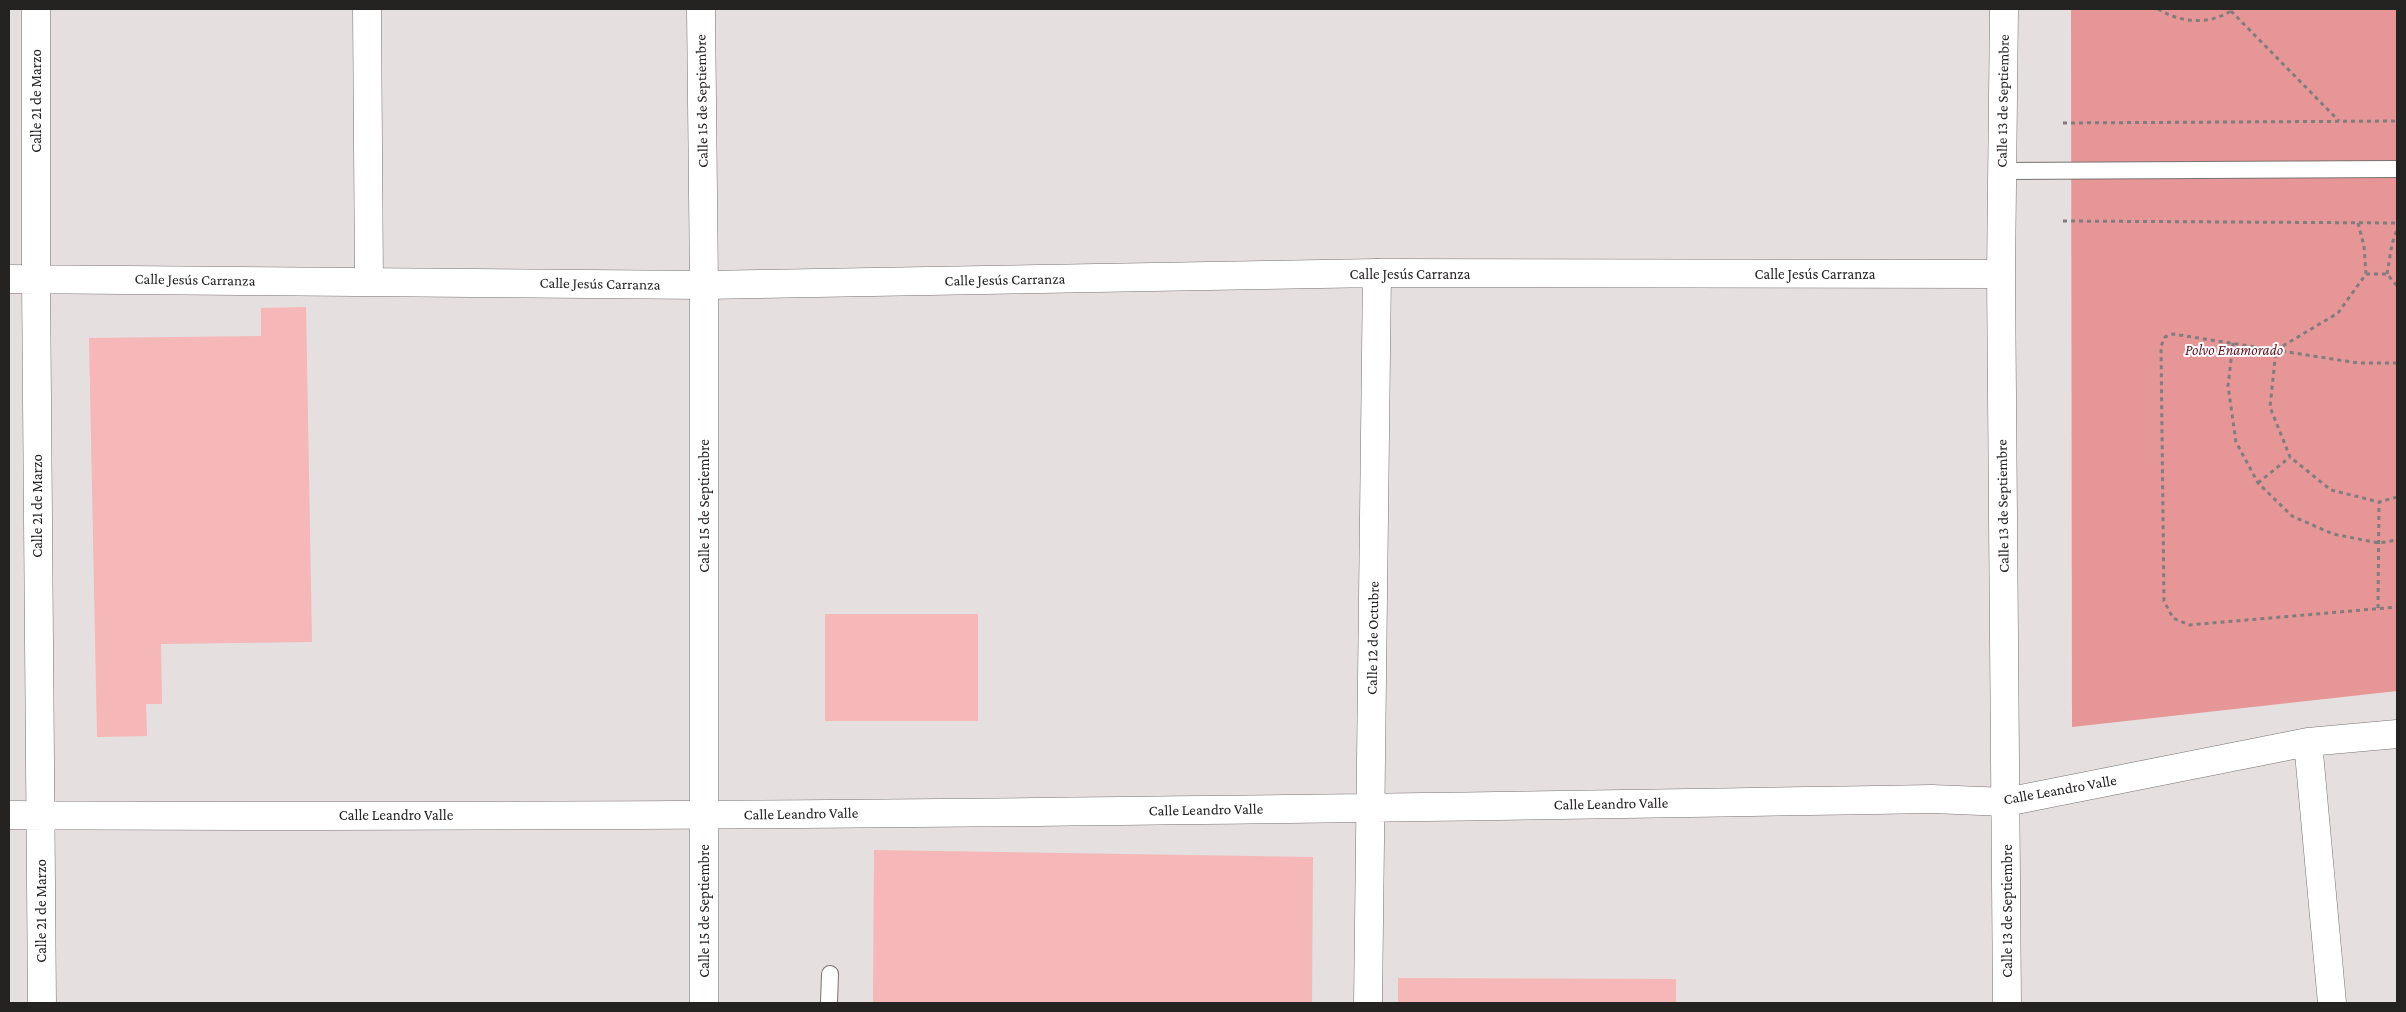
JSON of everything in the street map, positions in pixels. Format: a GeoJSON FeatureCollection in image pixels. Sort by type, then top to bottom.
{"type":"FeatureCollection","features":[{"type":"Feature","properties":{"kind":"street","name":"Calle 21 de Marzo"},"geometry":{"type":"LineString","coordinates":[[36,9],[36,278],[42,1003]]}},
{"type":"Feature","properties":{"kind":"street"},"geometry":{"type":"LineString","coordinates":[[368,9],[369,282]]}},
{"type":"Feature","properties":{"kind":"street","name":"Calle 15 de Septiembre"},"geometry":{"type":"LineString","coordinates":[[701,9],[704,284],[704,1003]]}},
{"type":"Feature","properties":{"kind":"street","name":"Calle 13 de Septiembre"},"geometry":{"type":"LineString","coordinates":[[2004,9],[2001,274],[2007,1003]]}},
{"type":"Feature","properties":{"kind":"street","name":"Calle Jesús Carranza"},"geometry":{"type":"LineString","coordinates":[[9,279],[704,284],[1377,273],[2001,274]]}},
{"type":"Feature","properties":{"kind":"street","name":"Calle 12 de Octubre"},"geometry":{"type":"LineString","coordinates":[[1368,1003],[1377,273]]}},
{"type":"Feature","properties":{"kind":"street","name":"Calle Leandro Valle"},"geometry":{"type":"LineString","coordinates":[[9,815],[704,815],[1371,808],[1932,799],[2006,802],[2308,742],[2397,734]]}},
{"type":"Feature","properties":{"kind":"street"},"geometry":{"type":"LineString","coordinates":[[2308,742],[2332,1003]]}},
{"type":"Feature","properties":{"kind":"lane"},"geometry":{"type":"LineString","coordinates":[[2002,171],[2397,169]]}},
{"type":"Feature","properties":{"kind":"lane"},"geometry":{"type":"LineString","coordinates":[[829,1003],[830,974]]}},
{"type":"Feature","properties":{"kind":"path"},"geometry":{"type":"LineString","coordinates":[[2158,9],[2179,19],[2200,22],[2222,17],[2230,10],[2340,122]]}},
{"type":"Feature","properties":{"kind":"path"},"geometry":{"type":"LineString","coordinates":[[2063,123],[2397,121]]}},
{"type":"Feature","properties":{"kind":"path"},"geometry":{"type":"LineString","coordinates":[[2063,221],[2397,223]]}},
{"type":"Feature","properties":{"kind":"path"},"geometry":{"type":"LineString","coordinates":[[2276,350],[2338,313],[2366,274],[2364,246],[2358,223]]}},
{"type":"Feature","properties":{"kind":"path"},"geometry":{"type":"LineString","coordinates":[[2397,229],[2392,244],[2387,274],[2397,286]]}},
{"type":"Feature","properties":{"kind":"path"},"geometry":{"type":"LineString","coordinates":[[2366,274],[2387,274]]}},
{"type":"Feature","properties":{"kind":"path"},"geometry":{"type":"LineString","coordinates":[[2397,363],[2358,363],[2173,334],[2165,337],[2161,346],[2164,601],[2173,618],[2189,625],[2397,607]]}},
{"type":"Feature","properties":{"kind":"path"},"geometry":{"type":"LineString","coordinates":[[2233,343],[2228,386],[2236,442],[2258,483],[2292,516],[2334,534],[2379,542],[2397,540]]}},
{"type":"Feature","properties":{"kind":"path"},"geometry":{"type":"LineString","coordinates":[[2276,350],[2270,407],[2290,457],[2330,490],[2379,502],[2397,497]]}},
{"type":"Feature","properties":{"kind":"path"},"geometry":{"type":"LineString","coordinates":[[2258,483],[2290,457]]}},
{"type":"Feature","properties":{"kind":"path"},"geometry":{"type":"LineString","coordinates":[[2378,608],[2379,502]]}},
{"type":"Feature","properties":{"kind":"green space","name":"Polvo Enamorado"},"geometry":{"type":"Polygon","coordinates":[[[2071,9],[2397,9],[2397,691],[2072,727],[2071,9]]]}},
{"type":"Feature","properties":{"kind":"building"},"geometry":{"type":"Polygon","coordinates":[[[306,307],[312,642],[161,644],[162,704],[146,704],[147,736],[97,737],[89,338],[261,336],[261,308],[306,307]]]}},
{"type":"Feature","properties":{"kind":"building"},"geometry":{"type":"Polygon","coordinates":[[[825,614],[978,614],[978,721],[825,721],[825,614]]]}},
{"type":"Feature","properties":{"kind":"building"},"geometry":{"type":"Polygon","coordinates":[[[874,850],[1313,857],[1312,1003],[873,1003],[874,850]]]}},
{"type":"Feature","properties":{"kind":"building"},"geometry":{"type":"Polygon","coordinates":[[[1398,978],[1676,979],[1676,1003],[1398,1003],[1398,978]]]}}]}
